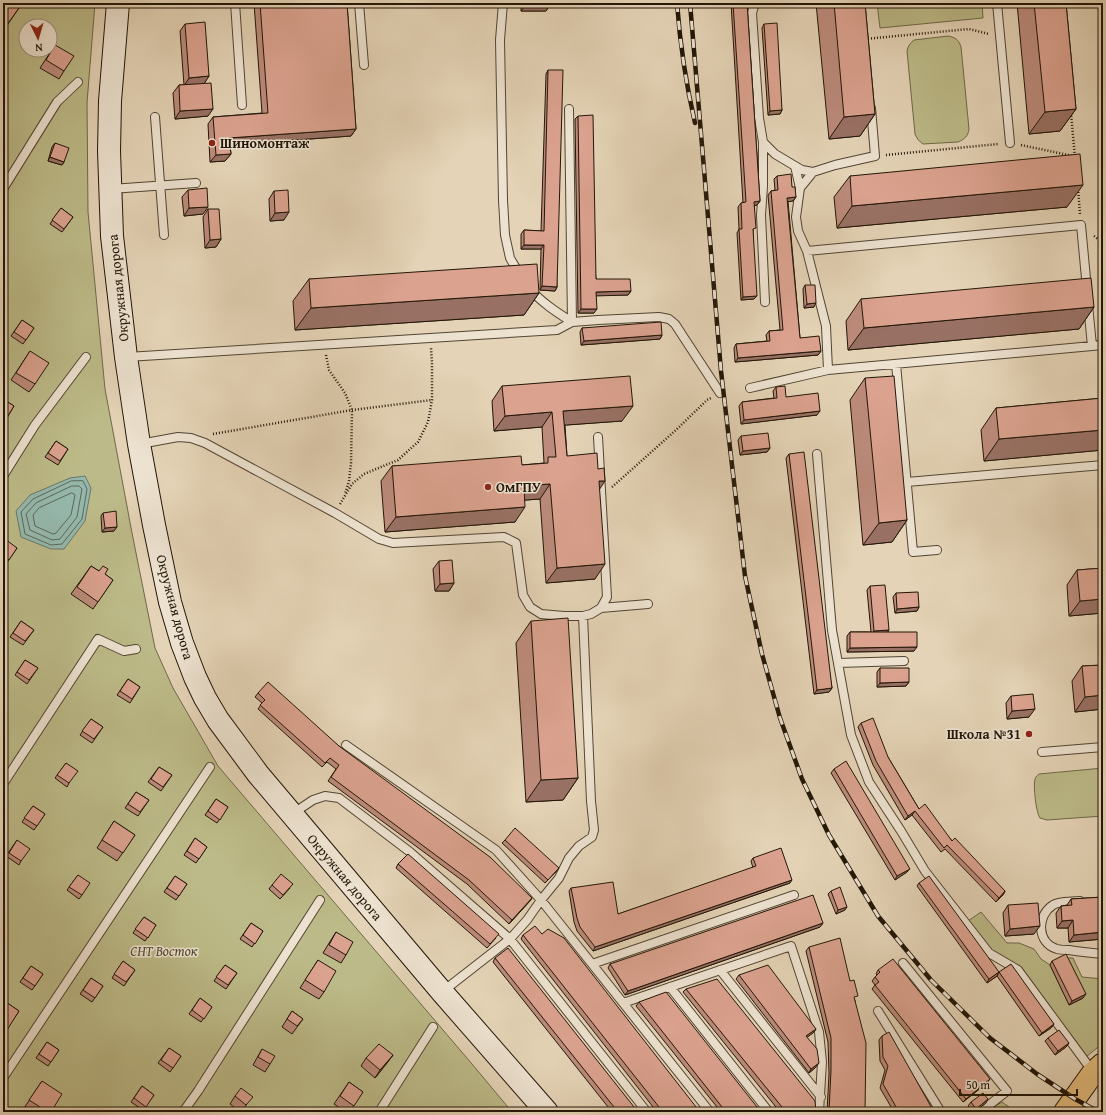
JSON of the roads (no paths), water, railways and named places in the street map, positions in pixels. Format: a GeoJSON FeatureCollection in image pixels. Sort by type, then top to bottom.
{"type":"FeatureCollection","features":[{"type":"Feature","properties":{"kind":"main road","name":"Окружная дорога"},"geometry":{"type":"LineString","coordinates":[[118,3],[110,101],[109,151],[112,236],[126,357],[139,444],[154,525],[170,602],[182,643],[195,677],[218,720],[258,774],[442,992],[547,1112]]}},
{"type":"Feature","properties":{"kind":"main road"},"geometry":{"type":"LineString","coordinates":[[1065,1112],[1098,1069]]}},
{"type":"Feature","properties":{"kind":"lane"},"geometry":{"type":"LineString","coordinates":[[235,3],[242,105]]}},
{"type":"Feature","properties":{"kind":"lane"},"geometry":{"type":"LineString","coordinates":[[358,3],[364,65]]}},
{"type":"Feature","properties":{"kind":"lane"},"geometry":{"type":"LineString","coordinates":[[503,3],[500,40],[503,200],[507,244],[510,258],[521,277],[536,296],[556,312],[572,322]]}},
{"type":"Feature","properties":{"kind":"lane"},"geometry":{"type":"LineString","coordinates":[[755,3],[752,13],[759,118],[763,142],[763,186],[761,215],[765,302]]}},
{"type":"Feature","properties":{"kind":"lane"},"geometry":{"type":"LineString","coordinates":[[997,3],[1010,143]]}},
{"type":"Feature","properties":{"kind":"lane"},"geometry":{"type":"LineString","coordinates":[[3,189],[57,102],[78,82]]}},
{"type":"Feature","properties":{"kind":"lane"},"geometry":{"type":"LineString","coordinates":[[763,142],[775,154],[802,170],[813,172],[835,165],[875,156],[870,101]]}},
{"type":"Feature","properties":{"kind":"lane"},"geometry":{"type":"LineString","coordinates":[[569,109],[572,322]]}},
{"type":"Feature","properties":{"kind":"lane"},"geometry":{"type":"LineString","coordinates":[[155,117],[164,235]]}},
{"type":"Feature","properties":{"kind":"lane"},"geometry":{"type":"LineString","coordinates":[[795,166],[800,188],[796,217],[798,231],[807,251],[826,326],[828,370]]}},
{"type":"Feature","properties":{"kind":"lane"},"geometry":{"type":"LineString","coordinates":[[800,188],[813,172]]}},
{"type":"Feature","properties":{"kind":"lane"},"geometry":{"type":"LineString","coordinates":[[110,189],[196,183]]}},
{"type":"Feature","properties":{"kind":"lane"},"geometry":{"type":"LineString","coordinates":[[807,251],[1081,226],[1092,346]]}},
{"type":"Feature","properties":{"kind":"lane"},"geometry":{"type":"LineString","coordinates":[[126,357],[557,330],[572,322],[659,317],[669,319],[675,324],[720,393]]}},
{"type":"Feature","properties":{"kind":"lane"},"geometry":{"type":"LineString","coordinates":[[750,388],[828,370],[1103,345]]}},
{"type":"Feature","properties":{"kind":"lane"},"geometry":{"type":"LineString","coordinates":[[3,476],[35,424],[86,357]]}},
{"type":"Feature","properties":{"kind":"lane"},"geometry":{"type":"LineString","coordinates":[[896,364],[913,552],[937,550]]}},
{"type":"Feature","properties":{"kind":"lane"},"geometry":{"type":"LineString","coordinates":[[139,444],[178,437],[191,438],[205,443],[335,512],[379,539],[393,544],[504,537],[516,543],[522,595],[530,608],[541,614],[583,616],[591,614],[601,608],[648,604]]}},
{"type":"Feature","properties":{"kind":"lane"},"geometry":{"type":"LineString","coordinates":[[598,437],[607,597],[601,608]]}},
{"type":"Feature","properties":{"kind":"lane"},"geometry":{"type":"LineString","coordinates":[[817,454],[832,630],[850,735],[869,782],[925,871],[989,953],[1018,970],[1098,1069]]}},
{"type":"Feature","properties":{"kind":"lane"},"geometry":{"type":"LineString","coordinates":[[907,482],[1103,465]]}},
{"type":"Feature","properties":{"kind":"lane"},"geometry":{"type":"LineString","coordinates":[[442,992],[510,939],[527,920],[559,878],[568,858],[579,846],[592,837],[594,830],[591,802],[583,616]]}},
{"type":"Feature","properties":{"kind":"lane"},"geometry":{"type":"LineString","coordinates":[[3,784],[98,639],[124,651],[136,649]]}},
{"type":"Feature","properties":{"kind":"lane"},"geometry":{"type":"LineString","coordinates":[[838,663],[904,661]]}},
{"type":"Feature","properties":{"kind":"lane"},"geometry":{"type":"LineString","coordinates":[[346,745],[496,850],[541,900],[710,1112]]}},
{"type":"Feature","properties":{"kind":"lane"},"geometry":{"type":"LineString","coordinates":[[1042,752],[1103,748]]}},
{"type":"Feature","properties":{"kind":"lane"},"geometry":{"type":"LineString","coordinates":[[3,1078],[210,767]]}},
{"type":"Feature","properties":{"kind":"lane"},"geometry":{"type":"LineString","coordinates":[[292,814],[313,800],[325,796],[339,798],[410,852],[510,939],[647,1112]]}},
{"type":"Feature","properties":{"kind":"lane"},"geometry":{"type":"LineString","coordinates":[[592,964],[794,894]]}},
{"type":"Feature","properties":{"kind":"lane"},"geometry":{"type":"LineString","coordinates":[[183,1112],[202,1085],[320,900]]}},
{"type":"Feature","properties":{"kind":"lane"},"geometry":{"type":"LineString","coordinates":[[1089,900],[1062,902],[1053,905],[1046,911],[1040,928],[1043,937],[1049,945],[1057,949],[1103,954]]}},
{"type":"Feature","properties":{"kind":"lane"},"geometry":{"type":"LineString","coordinates":[[623,1004],[791,946],[820,1032],[822,1062],[820,1112]]}},
{"type":"Feature","properties":{"kind":"lane"},"geometry":{"type":"LineString","coordinates":[[903,962],[1006,1091],[980,1112]]}},
{"type":"Feature","properties":{"kind":"lane"},"geometry":{"type":"LineString","coordinates":[[720,970],[821,1097]]}},
{"type":"Feature","properties":{"kind":"lane"},"geometry":{"type":"LineString","coordinates":[[670,987],[769,1112]]}},
{"type":"Feature","properties":{"kind":"lane"},"geometry":{"type":"LineString","coordinates":[[878,1012],[941,1112]]}},
{"type":"Feature","properties":{"kind":"lane"},"geometry":{"type":"LineString","coordinates":[[379,1112],[433,1027]]}},
{"type":"Feature","properties":{"kind":"water"},"geometry":{"type":"Polygon","coordinates":[[[85,476],[91,488],[85,521],[64,549],[51,549],[21,537],[16,511],[30,495],[70,478],[85,476]]]}},
{"type":"Feature","properties":{"kind":"railway"},"geometry":{"type":"LineString","coordinates":[[677,3],[684,64],[695,123]]}},
{"type":"Feature","properties":{"kind":"railway"},"geometry":{"type":"LineString","coordinates":[[690,3],[721,371],[745,576],[762,654],[780,718],[802,779],[829,835],[878,916],[931,980],[990,1038],[1037,1074],[1075,1099],[1099,1112]]}},
{"type":"Feature","properties":{"kind":"place","name":"Шиномонтаж"},"geometry":{"type":"Point","coordinates":[212,143]}},
{"type":"Feature","properties":{"kind":"place","name":"ОмГПУ"},"geometry":{"type":"Point","coordinates":[488,487]}},
{"type":"Feature","properties":{"kind":"place","name":"Школа №31"},"geometry":{"type":"Point","coordinates":[1029,734]}},
{"type":"Feature","properties":{"kind":"park label","name":"СНТ Восток"},"geometry":{"type":"Point","coordinates":[164,951]}}]}
